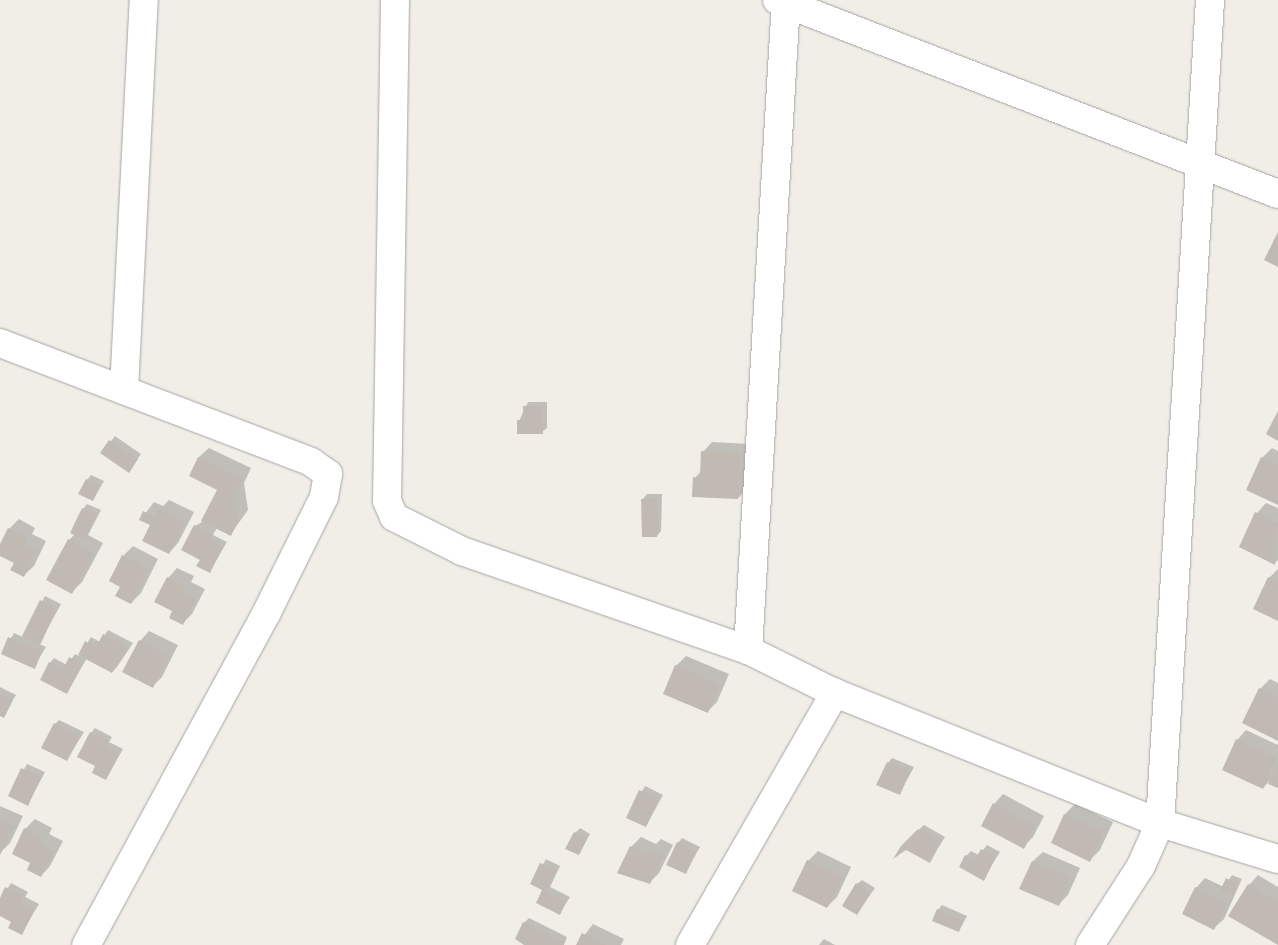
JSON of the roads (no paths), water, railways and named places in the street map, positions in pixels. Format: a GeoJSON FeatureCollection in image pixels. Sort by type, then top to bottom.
{"type":"FeatureCollection","features":[{"type":"Feature","properties":{"kind":"street"},"geometry":{"type":"LineString","coordinates":[[124,390],[144,0]]}},
{"type":"Feature","properties":{"kind":"street"},"geometry":{"type":"LineString","coordinates":[[395,0],[387,501],[394,517],[462,551],[748,650],[835,693],[1160,823],[1278,859]]}},
{"type":"Feature","properties":{"kind":"street"},"geometry":{"type":"LineString","coordinates":[[1090,945],[1140,866],[1160,823],[1210,0]]}},
{"type":"Feature","properties":{"kind":"street"},"geometry":{"type":"LineString","coordinates":[[748,650],[783,1],[1278,194]]}},
{"type":"Feature","properties":{"kind":"street"},"geometry":{"type":"LineString","coordinates":[[2,348],[124,390],[311,462],[328,474],[328,484],[267,612],[86,945]]}},
{"type":"Feature","properties":{"kind":"street"},"geometry":{"type":"LineString","coordinates":[[690,945],[835,693]]}}]}
